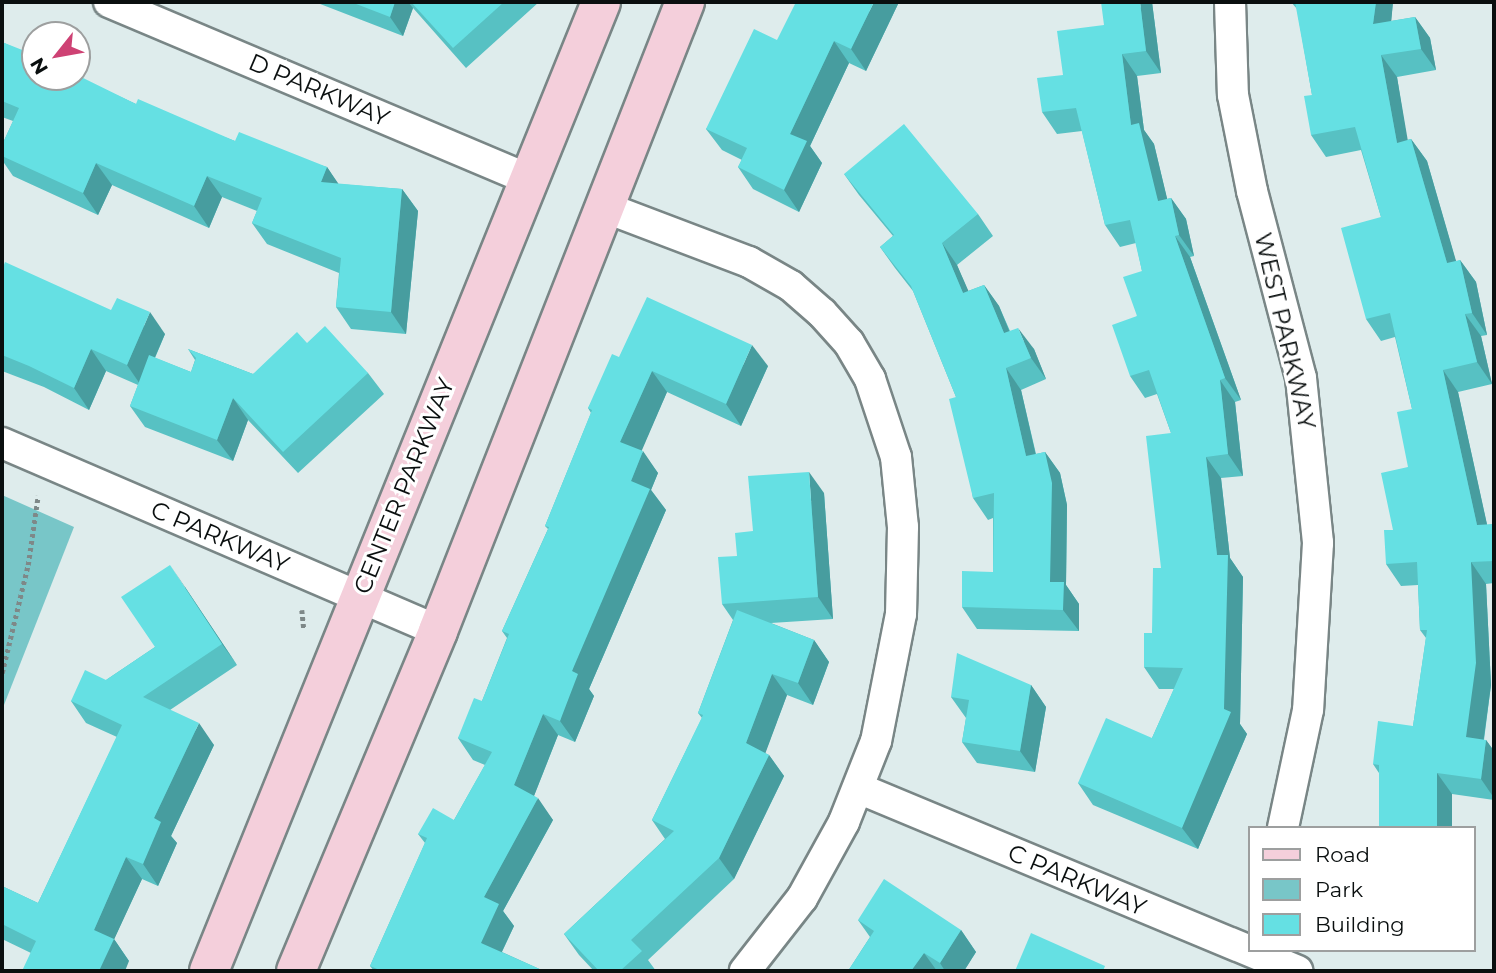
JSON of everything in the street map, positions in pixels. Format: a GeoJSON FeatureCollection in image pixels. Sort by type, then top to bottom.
{"type":"FeatureCollection","features":[{"type":"Feature","properties":{"kind":"street","name":"D PARKWAY"},"geometry":{"type":"LineString","coordinates":[[109,2],[529,179]]}},
{"type":"Feature","properties":{"kind":"street","name":"CENTER PARKWAY"},"geometry":{"type":"LineString","coordinates":[[209,971],[601,2]]}},
{"type":"Feature","properties":{"kind":"street"},"geometry":{"type":"LineString","coordinates":[[296,971],[438,631],[685,2]]}},
{"type":"Feature","properties":{"kind":"street","name":"WEST PARKWAY"},"geometry":{"type":"LineString","coordinates":[[1230,2],[1233,95],[1252,191],[1301,378],[1318,543],[1308,710],[1283,826]]}},
{"type":"Feature","properties":{"kind":"street"},"geometry":{"type":"LineString","coordinates":[[604,207],[749,262],[790,286],[849,343],[870,379],[896,457],[904,570],[896,656],[876,741],[858,788],[802,898],[745,971]]}},
{"type":"Feature","properties":{"kind":"street","name":"C PARKWAY"},"geometry":{"type":"LineString","coordinates":[[2,443],[438,631]]}},
{"type":"Feature","properties":{"kind":"street","name":"C PARKWAY"},"geometry":{"type":"LineString","coordinates":[[858,788],[1243,954],[1297,971]]}},
{"type":"Feature","properties":{"kind":"path"},"geometry":{"type":"LineString","coordinates":[[2,673],[22,593],[38,495],[48,463]]}},
{"type":"Feature","properties":{"kind":"path"},"geometry":{"type":"LineString","coordinates":[[26,490],[51,500]]}},
{"type":"Feature","properties":{"kind":"path"},"geometry":{"type":"LineString","coordinates":[[298,604],[305,628],[300,640]]}},
{"type":"Feature","properties":{"kind":"green space"},"geometry":{"type":"Polygon","coordinates":[[[2,495],[74,527],[2,710],[2,495]]]}},
{"type":"Feature","properties":{"kind":"building"},"geometry":{"type":"Polygon","coordinates":[[[351,2],[395,2],[390,17],[351,2]]]}},
{"type":"Feature","properties":{"kind":"building"},"geometry":{"type":"Polygon","coordinates":[[[411,2],[504,2],[453,48],[411,2]]]}},
{"type":"Feature","properties":{"kind":"building"},"geometry":{"type":"Polygon","coordinates":[[[796,2],[874,2],[851,49],[834,41],[790,134],[807,141],[784,190],[738,167],[747,148],[706,129],[754,29],[777,40],[796,2]]]}},
{"type":"Feature","properties":{"kind":"building"},"geometry":{"type":"Polygon","coordinates":[[[1101,2],[1140,2],[1146,51],[1122,54],[1131,125],[1139,123],[1158,201],[1171,198],[1179,235],[1175,236],[1225,378],[1220,380],[1228,454],[1206,457],[1217,555],[1228,555],[1224,709],[1231,712],[1182,828],[1078,783],[1106,718],[1152,738],[1183,668],[1144,667],[1144,633],[1152,633],[1153,568],[1161,568],[1146,436],[1171,433],[1149,370],[1130,376],[1112,325],[1137,316],[1123,277],[1142,271],[1130,220],[1105,225],[1076,108],[1042,112],[1037,78],[1063,75],[1057,31],[1104,25],[1101,2]]]}},
{"type":"Feature","properties":{"kind":"building"},"geometry":{"type":"Polygon","coordinates":[[[1295,2],[1376,2],[1373,24],[1415,17],[1421,49],[1381,55],[1397,143],[1411,139],[1447,263],[1460,260],[1472,313],[1465,314],[1477,362],[1443,370],[1477,525],[1494,524],[1494,561],[1471,562],[1476,663],[1466,737],[1486,740],[1481,779],[1437,773],[1437,826],[1379,826],[1379,765],[1373,764],[1378,721],[1413,726],[1427,630],[1420,630],[1417,562],[1386,564],[1384,530],[1393,530],[1381,473],[1408,467],[1397,412],[1412,409],[1390,313],[1366,319],[1341,228],[1381,217],[1355,127],[1311,135],[1304,96],[1312,95],[1295,2]]]}},
{"type":"Feature","properties":{"kind":"building"},"geometry":{"type":"Polygon","coordinates":[[[2,42],[21,49],[21,91],[91,91],[91,82],[136,104],[138,99],[235,141],[239,132],[327,167],[321,182],[402,189],[391,312],[336,307],[341,258],[252,223],[262,198],[207,176],[194,206],[96,163],[83,193],[2,156],[2,145],[19,108],[2,101],[2,42]]]}},
{"type":"Feature","properties":{"kind":"building"},"geometry":{"type":"Polygon","coordinates":[[[904,124],[978,214],[942,243],[963,293],[984,285],[1004,333],[1018,328],[1031,358],[1006,368],[1026,456],[1045,452],[1052,483],[1050,582],[1064,582],[1063,610],[962,607],[962,571],[993,572],[994,493],[973,498],[949,399],[956,397],[911,286],[880,247],[894,235],[844,174],[904,124]]]}},
{"type":"Feature","properties":{"kind":"building"},"geometry":{"type":"Polygon","coordinates":[[[5,262],[111,310],[117,298],[150,312],[127,365],[91,349],[74,388],[2,355],[2,270],[5,262]]]}},
{"type":"Feature","properties":{"kind":"building"},"geometry":{"type":"Polygon","coordinates":[[[647,297],[752,345],[726,404],[652,371],[620,442],[643,451],[631,481],[650,489],[572,671],[578,674],[560,721],[543,714],[514,785],[538,798],[484,897],[499,904],[481,943],[544,971],[382,971],[370,966],[427,838],[418,834],[433,808],[454,820],[492,752],[458,738],[474,698],[482,701],[509,634],[502,631],[549,527],[545,526],[592,410],[588,408],[612,354],[619,357],[647,297]]]}},
{"type":"Feature","properties":{"kind":"building"},"geometry":{"type":"Polygon","coordinates":[[[325,326],[368,373],[283,452],[233,398],[217,440],[130,406],[149,355],[191,372],[196,358],[188,349],[253,374],[297,332],[307,343],[325,326]]]}},
{"type":"Feature","properties":{"kind":"building"},"geometry":{"type":"Polygon","coordinates":[[[809,472],[818,597],[722,604],[718,557],[737,556],[735,533],[753,531],[748,476],[809,472]]]}},
{"type":"Feature","properties":{"kind":"building"},"geometry":{"type":"Polygon","coordinates":[[[170,565],[222,644],[143,697],[199,723],[154,818],[161,822],[143,864],[126,857],[94,930],[114,939],[99,971],[22,971],[36,941],[2,924],[2,886],[38,903],[122,725],[71,701],[85,670],[106,680],[155,647],[121,597],[170,565]]]}},
{"type":"Feature","properties":{"kind":"building"},"geometry":{"type":"Polygon","coordinates":[[[737,610],[814,640],[798,683],[772,674],[746,743],[769,755],[719,858],[631,940],[642,951],[620,971],[599,971],[564,934],[674,831],[652,820],[703,715],[698,713],[737,610]]]}},
{"type":"Feature","properties":{"kind":"building"},"geometry":{"type":"Polygon","coordinates":[[[957,653],[1031,685],[1020,751],[962,742],[969,700],[951,697],[957,653]]]}},
{"type":"Feature","properties":{"kind":"building"},"geometry":{"type":"Polygon","coordinates":[[[884,879],[961,930],[940,963],[924,953],[911,971],[848,971],[874,931],[858,920],[884,879]]]}},
{"type":"Feature","properties":{"kind":"building"},"geometry":{"type":"Polygon","coordinates":[[[1031,933],[1105,966],[1103,971],[1015,971],[1031,933]]]}}]}
